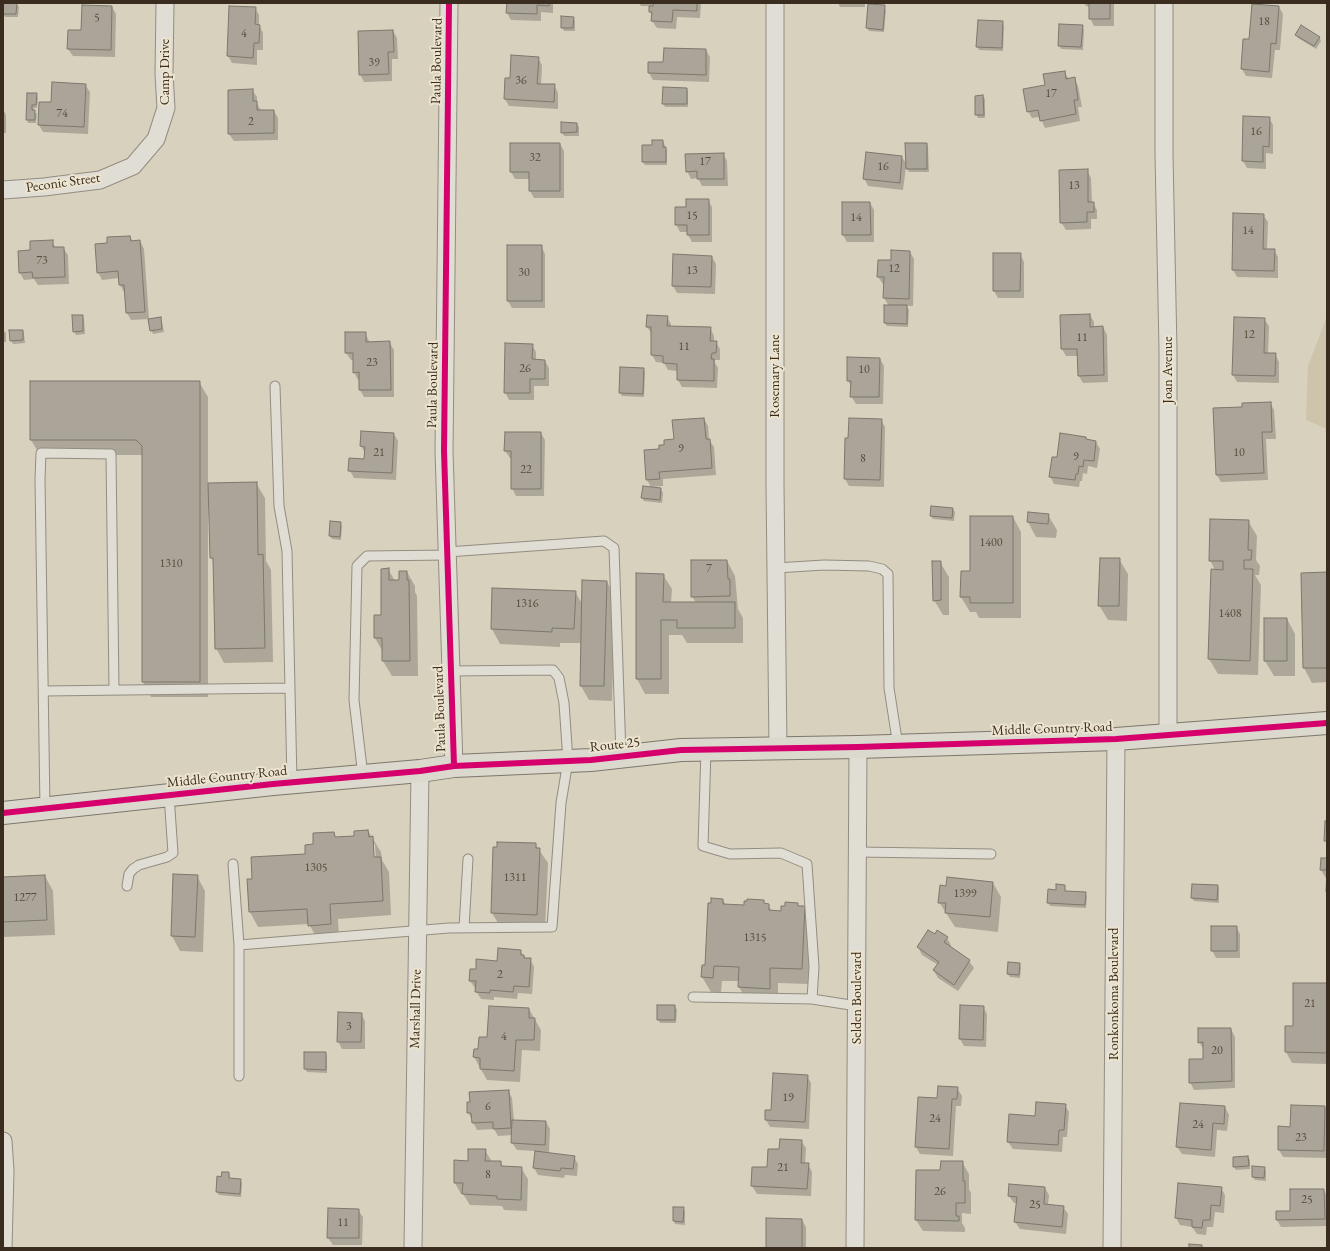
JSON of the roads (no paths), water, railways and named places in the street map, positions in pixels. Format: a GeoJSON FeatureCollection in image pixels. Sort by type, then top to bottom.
{"type":"FeatureCollection","features":[{"type":"Feature","properties":{"kind":"main road","name":"Middle Country Road"},"geometry":{"type":"LineString","coordinates":[[778,748],[1116,739],[1327,723]]}},
{"type":"Feature","properties":{"kind":"main road","name":"Route 25"},"geometry":{"type":"LineString","coordinates":[[454,766],[568,761],[681,750],[778,748]]}},
{"type":"Feature","properties":{"kind":"main road","name":"Middle Country Road"},"geometry":{"type":"LineString","coordinates":[[3,813],[292,782],[420,771],[454,766]]}},
{"type":"Feature","properties":{"kind":"street","name":"Camp Drive"},"geometry":{"type":"LineString","coordinates":[[156,139],[166,108],[164,74],[165,3]]}},
{"type":"Feature","properties":{"kind":"street","name":"Paula Boulevard"},"geometry":{"type":"LineString","coordinates":[[449,3],[444,451],[454,766]]}},
{"type":"Feature","properties":{"kind":"street","name":"Rosemary Lane"},"geometry":{"type":"LineString","coordinates":[[776,3],[776,568],[778,748]]}},
{"type":"Feature","properties":{"kind":"street","name":"Joan Avenue"},"geometry":{"type":"LineString","coordinates":[[1164,3],[1164,155],[1168,350],[1168,736]]}},
{"type":"Feature","properties":{"kind":"street","name":"Peconic Street"},"geometry":{"type":"LineString","coordinates":[[3,190],[44,187],[100,180],[133,166],[156,139]]}},
{"type":"Feature","properties":{"kind":"street","name":"Ronkonkoma Boulevard"},"geometry":{"type":"LineString","coordinates":[[1112,1248],[1116,739]]}},
{"type":"Feature","properties":{"kind":"street","name":"Selden Boulevard"},"geometry":{"type":"LineString","coordinates":[[855,1248],[858,747]]}},
{"type":"Feature","properties":{"kind":"street","name":"Marshall Drive"},"geometry":{"type":"LineString","coordinates":[[412,1248],[420,771]]}},
{"type":"Feature","properties":{"kind":"street"},"geometry":{"type":"LineString","coordinates":[[3,1141],[5,1171],[3,1248]]}},
{"type":"Feature","properties":{"kind":"lane"},"geometry":{"type":"LineString","coordinates":[[276,386],[279,506],[287,551],[292,782]]}},
{"type":"Feature","properties":{"kind":"lane"},"geometry":{"type":"LineString","coordinates":[[45,809],[40,480],[42,453],[111,454],[114,690]]}},
{"type":"Feature","properties":{"kind":"lane"},"geometry":{"type":"LineString","coordinates":[[363,776],[354,700],[357,566],[367,556],[447,554],[604,541],[614,548],[621,757]]}},
{"type":"Feature","properties":{"kind":"lane"},"geometry":{"type":"LineString","coordinates":[[776,568],[824,565],[868,566],[882,570],[888,574],[889,688],[898,746]]}},
{"type":"Feature","properties":{"kind":"lane"},"geometry":{"type":"LineString","coordinates":[[239,945],[464,928],[552,927],[562,803],[568,761],[564,703],[560,678],[553,670],[450,672]]}},
{"type":"Feature","properties":{"kind":"lane"},"geometry":{"type":"LineString","coordinates":[[44,691],[290,688]]}},
{"type":"Feature","properties":{"kind":"lane"},"geometry":{"type":"LineString","coordinates":[[706,750],[703,846],[730,854],[781,853],[807,864],[814,967],[812,999]]}},
{"type":"Feature","properties":{"kind":"lane"},"geometry":{"type":"LineString","coordinates":[[127,886],[129,874],[133,869],[139,865],[167,857],[173,853],[169,795]]}},
{"type":"Feature","properties":{"kind":"lane"},"geometry":{"type":"LineString","coordinates":[[857,852],[991,854]]}},
{"type":"Feature","properties":{"kind":"lane"},"geometry":{"type":"LineString","coordinates":[[464,928],[468,859]]}},
{"type":"Feature","properties":{"kind":"lane"},"geometry":{"type":"LineString","coordinates":[[233,864],[239,945],[239,1076]]}},
{"type":"Feature","properties":{"kind":"lane"},"geometry":{"type":"LineString","coordinates":[[693,997],[812,999],[856,1006]]}}]}
